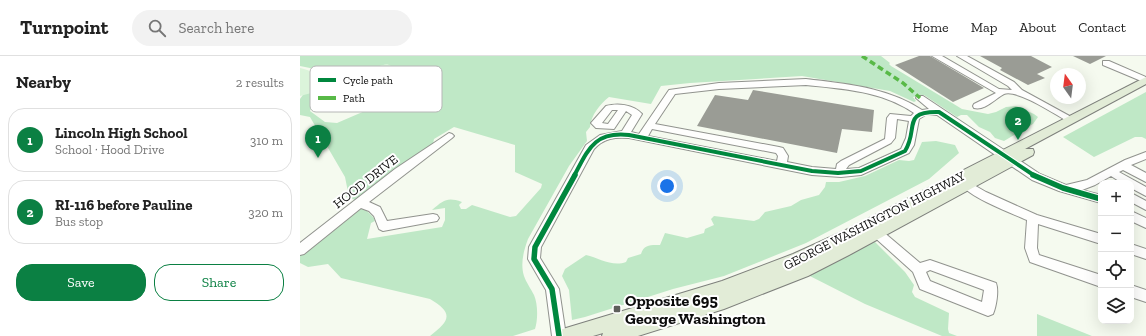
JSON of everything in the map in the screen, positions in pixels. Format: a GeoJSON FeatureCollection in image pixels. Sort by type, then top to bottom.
{"type":"FeatureCollection","features":[{"type":"Feature","properties":{"kind":"main road","name":"GEORGE WASHINGTON HIGHWAY"},"geometry":{"type":"LineString","coordinates":[[566,336],[719,289],[780,267],[1007,158],[1075,122],[1146,80]]}},
{"type":"Feature","properties":{"kind":"main road","name":"GEORGE WASHINGTON HIGHWAY"},"geometry":{"type":"LineString","coordinates":[[1075,122],[1146,89]]}},
{"type":"Feature","properties":{"kind":"main road","name":"GEORGE WASHINGTON HIGHWAY"},"geometry":{"type":"LineString","coordinates":[[611,336],[756,290],[816,264],[967,185],[1007,158]]}},
{"type":"Feature","properties":{"kind":"street"},"geometry":{"type":"LineString","coordinates":[[961,56],[1011,84],[1019,92],[1075,122]]}},
{"type":"Feature","properties":{"kind":"street"},"geometry":{"type":"LineString","coordinates":[[942,57],[1001,93],[1019,92]]}},
{"type":"Feature","properties":{"kind":"street"},"geometry":{"type":"LineString","coordinates":[[1106,63],[1146,80]]}},
{"type":"Feature","properties":{"kind":"street"},"geometry":{"type":"LineString","coordinates":[[642,137],[672,92],[715,87],[774,83],[819,83],[886,95],[905,103],[917,116]]}},
{"type":"Feature","properties":{"kind":"street"},"geometry":{"type":"LineString","coordinates":[[977,106],[999,96],[1001,93]]}},
{"type":"Feature","properties":{"kind":"street"},"geometry":{"type":"LineString","coordinates":[[920,98],[1007,158],[1036,176],[1063,188],[1098,198]]}},
{"type":"Feature","properties":{"kind":"street"},"geometry":{"type":"LineString","coordinates":[[623,108],[611,127],[597,125],[596,123],[609,108],[623,108],[632,110],[637,114],[625,134]]}},
{"type":"Feature","properties":{"kind":"street"},"geometry":{"type":"LineString","coordinates":[[841,173],[841,167],[845,163],[888,141],[890,138],[893,116],[917,116],[932,111],[939,112]]}},
{"type":"Feature","properties":{"kind":"street"},"geometry":{"type":"LineString","coordinates":[[559,336],[552,289],[534,259],[534,248],[590,147],[601,138],[625,134],[812,170],[841,173],[861,170],[905,151],[910,142],[911,124],[917,116]]}},
{"type":"Feature","properties":{"kind":"street"},"geometry":{"type":"LineString","coordinates":[[650,126],[779,150],[783,156],[781,164]]}},
{"type":"Feature","properties":{"kind":"street","name":"HOOD DRIVE"},"geometry":{"type":"LineString","coordinates":[[300,250],[449,136]]}},
{"type":"Feature","properties":{"kind":"street"},"geometry":{"type":"LineString","coordinates":[[1105,180],[1112,172],[1123,165],[1146,155]]}},
{"type":"Feature","properties":{"kind":"street"},"geometry":{"type":"LineString","coordinates":[[1123,165],[1146,178]]}},
{"type":"Feature","properties":{"kind":"street"},"geometry":{"type":"LineString","coordinates":[[1112,172],[1146,192]]}},
{"type":"Feature","properties":{"kind":"street"},"geometry":{"type":"LineString","coordinates":[[1063,188],[1084,186],[1098,182]]}},
{"type":"Feature","properties":{"kind":"street"},"geometry":{"type":"LineString","coordinates":[[967,185],[982,195],[1033,218],[1098,238]]}},
{"type":"Feature","properties":{"kind":"street"},"geometry":{"type":"LineString","coordinates":[[1134,199],[1146,206]]}},
{"type":"Feature","properties":{"kind":"street"},"geometry":{"type":"LineString","coordinates":[[359,204],[372,208],[380,213],[383,226],[434,218]]}},
{"type":"Feature","properties":{"kind":"street"},"geometry":{"type":"LineString","coordinates":[[1134,216],[1146,224]]}},
{"type":"Feature","properties":{"kind":"street"},"geometry":{"type":"LineString","coordinates":[[1033,218],[1031,248],[1034,258],[1098,280]]}},
{"type":"Feature","properties":{"kind":"street"},"geometry":{"type":"LineString","coordinates":[[877,233],[918,269],[925,285],[988,310],[991,287],[930,265],[918,269]]}},
{"type":"Feature","properties":{"kind":"street"},"geometry":{"type":"LineString","coordinates":[[1134,250],[1146,254]]}},
{"type":"Feature","properties":{"kind":"street"},"geometry":{"type":"LineString","coordinates":[[1134,292],[1146,296]]}},
{"type":"Feature","properties":{"kind":"green space"},"geometry":{"type":"Polygon","coordinates":[[[300,56],[881,56],[890,63],[889,64],[891,66],[962,109],[988,114],[1006,107],[1016,106],[1038,117],[1033,124],[1004,141],[995,138],[990,132],[979,127],[967,115],[957,117],[924,95],[913,97],[916,101],[914,102],[890,91],[802,76],[661,86],[651,104],[609,97],[599,106],[594,114],[590,127],[586,132],[587,141],[569,166],[528,239],[522,266],[524,276],[534,295],[537,307],[535,329],[513,336],[430,336],[442,326],[446,317],[446,313],[438,304],[430,299],[341,278],[328,264],[308,267],[300,263],[300,251],[357,206],[366,210],[375,221],[371,223],[367,239],[442,227],[445,220],[445,208],[432,210],[446,200],[462,202],[459,205],[461,209],[466,209],[472,205],[510,217],[516,216],[541,188],[542,184],[515,172],[515,145],[454,127],[434,139],[432,149],[362,202],[346,197],[348,192],[345,177],[310,117],[300,115],[300,99],[310,85],[310,112],[325,122],[337,123],[363,112],[442,112],[442,66],[391,66],[387,64],[380,66],[310,66],[310,68],[300,66],[300,56]]]}},
{"type":"Feature","properties":{"kind":"green space"},"geometry":{"type":"Polygon","coordinates":[[[387,64],[391,66],[380,66],[387,64]]]}},
{"type":"Feature","properties":{"kind":"green space"},"geometry":{"type":"Polygon","coordinates":[[[300,68],[310,71],[310,93],[300,96],[300,68]]]}},
{"type":"Feature","properties":{"kind":"green space"},"geometry":{"type":"Polygon","coordinates":[[[1146,92],[1146,139],[1142,137],[1135,137],[1094,157],[1063,137],[1146,92]]]}},
{"type":"Feature","properties":{"kind":"green space"},"geometry":{"type":"Polygon","coordinates":[[[936,141],[955,145],[959,153],[929,179],[806,243],[724,276],[673,289],[572,320],[569,290],[562,276],[565,269],[586,255],[611,263],[626,262],[628,258],[641,254],[646,247],[651,245],[660,245],[665,233],[687,238],[704,233],[705,229],[714,225],[711,219],[714,216],[754,221],[759,219],[765,212],[791,206],[801,200],[819,195],[825,187],[826,182],[839,182],[865,176],[899,160],[914,160],[922,142],[936,141]]]}},
{"type":"Feature","properties":{"kind":"green space"},"geometry":{"type":"Polygon","coordinates":[[[872,239],[905,272],[914,285],[912,292],[915,297],[949,313],[949,333],[957,336],[942,336],[865,304],[802,272],[872,239]]]}},
{"type":"Feature","properties":{"kind":"green space"},"geometry":{"type":"Polygon","coordinates":[[[1037,314],[1092,336],[1037,336],[1037,314]]]}},
{"type":"Feature","properties":{"kind":"building"},"geometry":{"type":"Polygon","coordinates":[[[919,56],[930,56],[984,88],[953,102],[895,65],[919,56]]]}},
{"type":"Feature","properties":{"kind":"building"},"geometry":{"type":"Polygon","coordinates":[[[980,56],[1031,56],[1052,67],[1037,74],[1045,78],[1028,85],[1000,70],[1002,68],[980,56]]]}},
{"type":"Feature","properties":{"kind":"building"},"geometry":{"type":"Polygon","coordinates":[[[1073,56],[1106,56],[1090,64],[1073,56]]]}},
{"type":"Feature","properties":{"kind":"building"},"geometry":{"type":"Polygon","coordinates":[[[753,90],[874,110],[872,132],[842,129],[837,153],[697,126],[715,95],[748,100],[753,90]]]}},
{"type":"Feature","properties":{"kind":"marked path"},"geometry":{"type":"LineString","coordinates":[[862,56],[903,83],[920,98]]}},
{"type":"Feature","properties":{"kind":"cycle path"},"geometry":{"type":"LineString","coordinates":[[559,336],[552,289],[534,259],[535,247],[590,147],[603,137],[618,134],[629,135],[812,171],[838,173],[861,171],[905,151],[911,138],[914,118],[919,114],[927,112],[939,112],[1036,177],[1063,188],[1098,198]]}},
{"type":"Feature","properties":{"kind":"place","name":"RI-116 before Pauline"},"geometry":{"type":"Point","coordinates":[1018,140]}},
{"type":"Feature","properties":{"kind":"place","name":"Lincoln High School"},"geometry":{"type":"Point","coordinates":[318,158]}},
{"type":"Feature","properties":{"kind":"place","name":"Opposite 695 George Washington"},"geometry":{"type":"Point","coordinates":[617,309]}}]}
